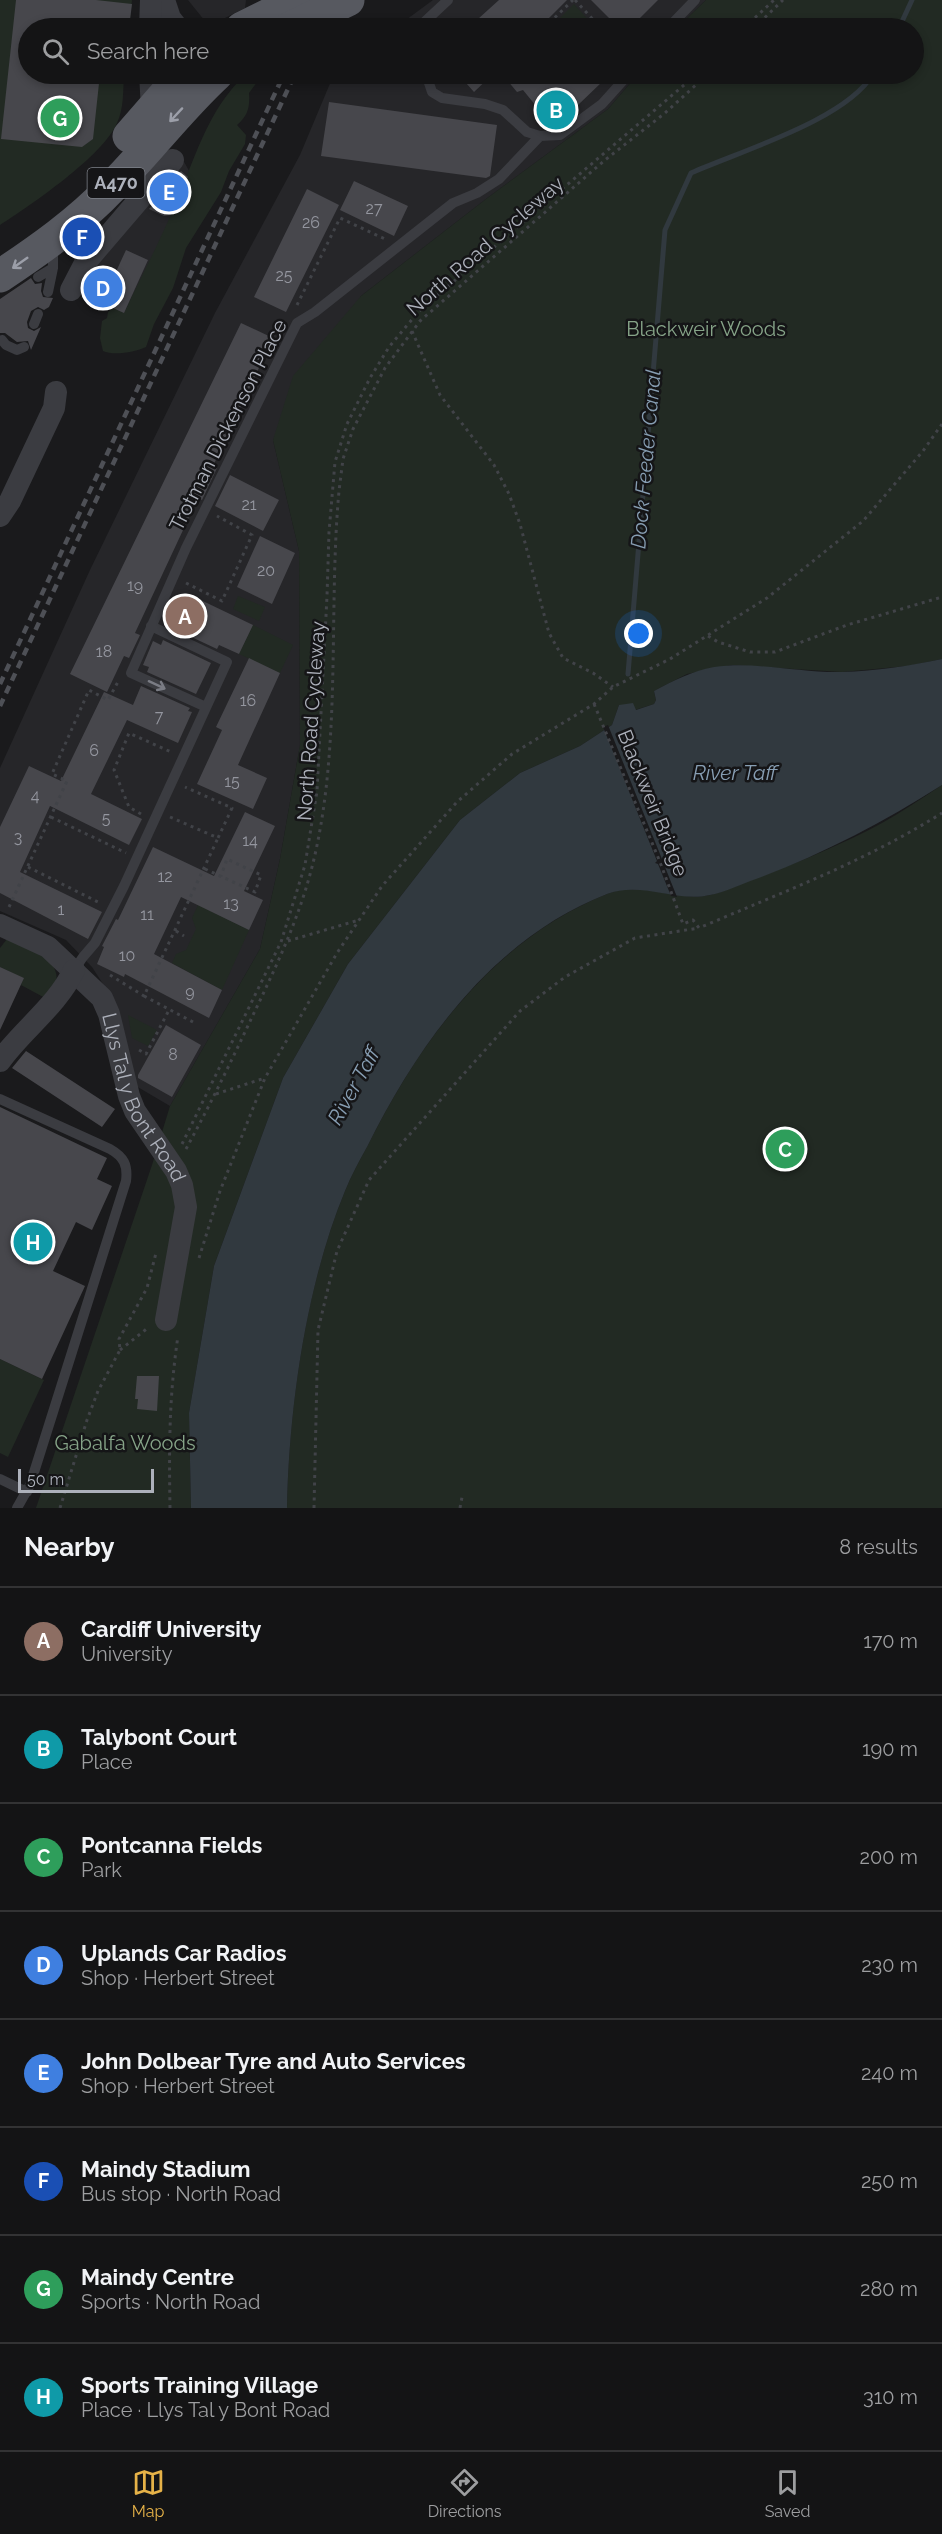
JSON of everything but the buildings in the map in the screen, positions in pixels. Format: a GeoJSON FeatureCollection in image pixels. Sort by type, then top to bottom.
{"type":"FeatureCollection","features":[{"type":"Feature","properties":{"kind":"main road"},"geometry":{"type":"LineString","coordinates":[[266,18],[299,0]]}},
{"type":"Feature","properties":{"kind":"main road"},"geometry":{"type":"LineString","coordinates":[[271,18],[348,0]]}},
{"type":"Feature","properties":{"kind":"main road","name":"A470"},"geometry":{"type":"LineString","coordinates":[[0,249],[53,210],[96,173],[174,84]]}},
{"type":"Feature","properties":{"kind":"main road","name":"A470"},"geometry":{"type":"LineString","coordinates":[[0,276],[53,253],[121,198],[198,91],[206,84]]}},
{"type":"Feature","properties":{"kind":"street"},"geometry":{"type":"LineString","coordinates":[[150,18],[151,0]]}},
{"type":"Feature","properties":{"kind":"street"},"geometry":{"type":"LineString","coordinates":[[164,0],[170,18]]}},
{"type":"Feature","properties":{"kind":"street"},"geometry":{"type":"LineString","coordinates":[[151,84],[152,108]]}},
{"type":"Feature","properties":{"kind":"street"},"geometry":{"type":"LineString","coordinates":[[71,290],[121,198],[173,160]]}},
{"type":"Feature","properties":{"kind":"street"},"geometry":{"type":"LineString","coordinates":[[0,516],[10,501],[54,408],[56,392]]}},
{"type":"Feature","properties":{"kind":"street","name":"Llys Tal y Bont Road"},"geometry":{"type":"LineString","coordinates":[[0,925],[48,947],[102,998],[109,1014],[126,1088],[135,1111],[182,1185],[186,1207],[173,1326]]}},
{"type":"Feature","properties":{"kind":"street"},"geometry":{"type":"LineString","coordinates":[[0,1061],[66,988],[74,970]]}},
{"type":"Feature","properties":{"kind":"lane"},"geometry":{"type":"LineString","coordinates":[[429,18],[448,0]]}},
{"type":"Feature","properties":{"kind":"lane"},"geometry":{"type":"LineString","coordinates":[[678,18],[695,0]]}},
{"type":"Feature","properties":{"kind":"lane"},"geometry":{"type":"LineString","coordinates":[[429,84],[432,92],[442,98],[485,104],[503,110],[528,132],[540,136],[560,135],[602,104],[620,84]]}},
{"type":"Feature","properties":{"kind":"lane","name":"Trotman Dickenson Place"},"geometry":{"type":"LineString","coordinates":[[206,707],[131,673],[222,473],[297,323],[315,312],[453,203],[477,193],[499,179],[540,136]]}},
{"type":"Feature","properties":{"kind":"lane"},"geometry":{"type":"LineString","coordinates":[[45,284],[53,253]]}},
{"type":"Feature","properties":{"kind":"lane"},"geometry":{"type":"LineString","coordinates":[[2,340],[17,350],[24,347]]}},
{"type":"Feature","properties":{"kind":"lane"},"geometry":{"type":"LineString","coordinates":[[74,970],[95,943],[227,662],[151,626]]}},
{"type":"Feature","properties":{"kind":"lane"},"geometry":{"type":"LineString","coordinates":[[0,1099],[110,1149],[125,1162],[127,1172],[27,1492],[17,1508]]}},
{"type":"Feature","properties":{"kind":"lane"},"geometry":{"type":"LineString","coordinates":[[0,1479],[27,1492]]}},
{"type":"Feature","properties":{"kind":"path"},"geometry":{"type":"LineString","coordinates":[[555,18],[574,0],[591,18]]}},
{"type":"Feature","properties":{"kind":"path"},"geometry":{"type":"LineString","coordinates":[[755,18],[774,0]]}},
{"type":"Feature","properties":{"kind":"path"},"geometry":{"type":"LineString","coordinates":[[764,18],[783,0]]}},
{"type":"Feature","properties":{"kind":"path"},"geometry":{"type":"LineString","coordinates":[[173,1168],[281,942],[305,865],[317,791],[332,480],[347,424],[389,347],[419,310],[684,84]]}},
{"type":"Feature","properties":{"kind":"path","name":"North Road Cycleway"},"geometry":{"type":"LineString","coordinates":[[173,1168],[215,1095],[288,941],[313,864],[320,827],[328,751],[338,503],[343,459],[352,429],[374,385],[412,331],[447,297],[605,160],[665,113],[697,84]]}},
{"type":"Feature","properties":{"kind":"path"},"geometry":{"type":"LineString","coordinates":[[412,331],[440,394],[494,465],[509,494],[520,524],[549,633],[556,649],[563,658],[593,673],[613,687]]}},
{"type":"Feature","properties":{"kind":"path"},"geometry":{"type":"LineString","coordinates":[[196,1269],[220,1191],[265,1078],[337,953],[381,886],[457,802],[512,754],[594,704],[613,687],[670,659],[767,598],[863,521],[923,451],[942,424]]}},
{"type":"Feature","properties":{"kind":"path"},"geometry":{"type":"LineString","coordinates":[[182,581],[222,601],[252,535],[213,514]]}},
{"type":"Feature","properties":{"kind":"path"},"geometry":{"type":"LineString","coordinates":[[708,636],[717,642],[750,652],[775,652],[847,625],[942,597]]}},
{"type":"Feature","properties":{"kind":"path","name":"Blackweir Bridge"},"geometry":{"type":"LineString","coordinates":[[594,704],[604,721],[683,924],[693,920],[699,928]]}},
{"type":"Feature","properties":{"kind":"path"},"geometry":{"type":"LineString","coordinates":[[146,816],[129,807],[114,770],[129,733],[173,753],[177,750]]}},
{"type":"Feature","properties":{"kind":"path"},"geometry":{"type":"LineString","coordinates":[[144,996],[232,808],[180,784]]}},
{"type":"Feature","properties":{"kind":"path"},"geometry":{"type":"LineString","coordinates":[[314,1508],[318,1330],[337,1251],[369,1180],[520,1011],[556,984],[634,938],[699,928],[847,866],[900,840],[942,813]]}},
{"type":"Feature","properties":{"kind":"path"},"geometry":{"type":"LineString","coordinates":[[165,815],[218,838]]}},
{"type":"Feature","properties":{"kind":"path"},"geometry":{"type":"LineString","coordinates":[[51,817],[127,854]]}},
{"type":"Feature","properties":{"kind":"path"},"geometry":{"type":"LineString","coordinates":[[123,863],[131,846]]}},
{"type":"Feature","properties":{"kind":"path"},"geometry":{"type":"LineString","coordinates":[[205,868],[221,876],[255,892],[261,875],[227,859],[221,876]]}},
{"type":"Feature","properties":{"kind":"path"},"geometry":{"type":"LineString","coordinates":[[28,867],[104,905],[101,911]]}},
{"type":"Feature","properties":{"kind":"path"},"geometry":{"type":"LineString","coordinates":[[288,941],[359,920]]}},
{"type":"Feature","properties":{"kind":"path"},"geometry":{"type":"LineString","coordinates":[[176,931],[184,936]]}},
{"type":"Feature","properties":{"kind":"path"},"geometry":{"type":"LineString","coordinates":[[108,975],[193,1022]]}},
{"type":"Feature","properties":{"kind":"path"},"geometry":{"type":"LineString","coordinates":[[132,1047],[146,1054],[169,1010]]}},
{"type":"Feature","properties":{"kind":"path"},"geometry":{"type":"LineString","coordinates":[[215,1095],[265,1078]]}},
{"type":"Feature","properties":{"kind":"path"},"geometry":{"type":"LineString","coordinates":[[120,1350],[119,1339],[147,1288],[157,1245]]}},
{"type":"Feature","properties":{"kind":"path"},"geometry":{"type":"LineString","coordinates":[[60,1508],[98,1391],[120,1350],[157,1321],[173,1326],[168,1428],[170,1508]]}},
{"type":"Feature","properties":{"kind":"path"},"geometry":{"type":"LineString","coordinates":[[460,1508],[462,1497]]}},
{"type":"Feature","properties":{"kind":"shaded area"},"geometry":{"type":"Polygon","coordinates":[[[188,0],[246,0],[245,8],[225,18],[203,18],[188,0]]]}},
{"type":"Feature","properties":{"kind":"shaded area"},"geometry":{"type":"Polygon","coordinates":[[[433,0],[706,0],[687,18],[409,18],[433,0]]]}},
{"type":"Feature","properties":{"kind":"shaded area"},"geometry":{"type":"Polygon","coordinates":[[[330,84],[629,84],[608,109],[486,199],[361,296],[273,440],[299,551],[300,745],[280,859],[260,949],[170,1106],[136,1086],[112,998],[92,967],[66,940],[0,911],[0,768],[90,570],[215,313],[300,155],[330,84]]]}},
{"type":"Feature","properties":{"kind":"shaded area"},"geometry":{"type":"Polygon","coordinates":[[[183,160],[193,178],[129,318],[81,298],[95,268],[183,160]]]}},
{"type":"Feature","properties":{"kind":"green space"},"geometry":{"type":"Polygon","coordinates":[[[0,0],[132,0],[130,18],[18,18],[18,84],[123,84],[122,106],[117,123],[109,136],[82,165],[0,225],[0,0]]]}},
{"type":"Feature","properties":{"kind":"green space","name":"Blackweir Woods"},"geometry":{"type":"Polygon","coordinates":[[[706,0],[942,0],[942,659],[908,666],[842,672],[732,665],[687,674],[654,691],[656,700],[654,704],[635,710],[619,705],[612,725],[580,746],[520,773],[460,820],[348,964],[283,1078],[214,1266],[189,1413],[191,1508],[36,1508],[170,1106],[260,949],[280,859],[300,745],[299,551],[273,440],[293,376],[361,296],[486,199],[608,109],[629,84],[924,84],[924,18],[687,18],[706,0]]]}},
{"type":"Feature","properties":{"kind":"green space"},"geometry":{"type":"Polygon","coordinates":[[[574,4],[587,18],[560,18],[574,4]]]}},
{"type":"Feature","properties":{"kind":"green space"},"geometry":{"type":"Polygon","coordinates":[[[236,84],[256,84],[249,93],[248,111],[237,125],[246,135],[245,144],[229,171],[221,192],[186,248],[173,288],[154,324],[146,347],[124,353],[103,351],[100,338],[102,321],[107,318],[108,312],[113,308],[124,313],[167,224],[202,138],[236,84]]]}},
{"type":"Feature","properties":{"kind":"green space"},"geometry":{"type":"Polygon","coordinates":[[[238,596],[265,607],[259,621],[233,609],[238,596]]]}},
{"type":"Feature","properties":{"kind":"green space"},"geometry":{"type":"Polygon","coordinates":[[[253,625],[293,645],[280,673],[239,654],[253,625]]]}},
{"type":"Feature","properties":{"kind":"green space"},"geometry":{"type":"Polygon","coordinates":[[[942,785],[942,1508],[287,1508],[291,1429],[302,1346],[331,1227],[350,1180],[388,1108],[436,1033],[464,998],[495,966],[529,938],[566,913],[607,894],[633,889],[698,897],[723,891],[852,838],[890,819],[942,785]]]}},
{"type":"Feature","properties":{"kind":"green space"},"geometry":{"type":"Polygon","coordinates":[[[198,905],[249,930],[222,990],[172,963],[176,954],[186,950],[196,929],[192,918],[198,905]]]}},
{"type":"Feature","properties":{"kind":"green space"},"geometry":{"type":"Polygon","coordinates":[[[7,939],[39,954],[54,968],[57,976],[55,987],[47,999],[21,985],[23,978],[0,967],[0,948],[7,939]]]}},
{"type":"Feature","properties":{"kind":"green space"},"geometry":{"type":"Polygon","coordinates":[[[128,1015],[157,1030],[148,1046],[132,1038],[128,1015]]]}},
{"type":"Feature","properties":{"kind":"green space"},"geometry":{"type":"Polygon","coordinates":[[[0,1359],[44,1380],[8,1457],[0,1453],[0,1359]]]}},
{"type":"Feature","properties":{"kind":"water","name":"River Taff"},"geometry":{"type":"Polygon","coordinates":[[[942,659],[942,785],[874,825],[828,848],[722,892],[698,897],[633,890],[607,894],[566,913],[529,937],[495,966],[464,998],[436,1032],[388,1108],[350,1180],[331,1227],[310,1306],[302,1347],[291,1429],[287,1508],[191,1508],[189,1413],[214,1266],[283,1078],[348,964],[460,820],[520,773],[580,746],[612,725],[619,705],[633,703],[636,710],[654,704],[656,700],[654,691],[698,671],[714,667],[746,665],[826,672],[855,671],[892,668],[942,659]]]}},
{"type":"Feature","properties":{"kind":"pier"},"geometry":{"type":"Polygon","coordinates":[[[608,725],[662,859],[666,861],[663,862],[677,897],[671,896],[658,864],[655,863],[657,861],[603,727],[608,725]]]}},
{"type":"Feature","properties":{"kind":"waterway","name":"Dock Feeder Canal"},"geometry":{"type":"LineString","coordinates":[[904,18],[912,0]]}},
{"type":"Feature","properties":{"kind":"waterway","name":"Dock Feeder Canal"},"geometry":{"type":"LineString","coordinates":[[628,674],[665,230],[691,173],[816,120],[840,106],[865,84]]}},
{"type":"Feature","properties":{"kind":"railway"},"geometry":{"type":"LineString","coordinates":[[310,18],[319,0]]}},
{"type":"Feature","properties":{"kind":"railway"},"geometry":{"type":"LineString","coordinates":[[321,18],[329,0]]}},
{"type":"Feature","properties":{"kind":"railway"},"geometry":{"type":"LineString","coordinates":[[0,684],[279,84]]}},
{"type":"Feature","properties":{"kind":"railway"},"geometry":{"type":"LineString","coordinates":[[0,706],[290,84]]}},
{"type":"Feature","properties":{"kind":"place","name":"Talybont Court"},"geometry":{"type":"Point","coordinates":[556,110]}},
{"type":"Feature","properties":{"kind":"place","name":"Maindy Centre"},"geometry":{"type":"Point","coordinates":[60,118]}},
{"type":"Feature","properties":{"kind":"place","name":"John Dolbear Tyre and Auto Services"},"geometry":{"type":"Point","coordinates":[169,192]}},
{"type":"Feature","properties":{"kind":"place","name":"Maindy Stadium"},"geometry":{"type":"Point","coordinates":[82,237]}},
{"type":"Feature","properties":{"kind":"place","name":"Uplands Car Radios"},"geometry":{"type":"Point","coordinates":[103,288]}},
{"type":"Feature","properties":{"kind":"place","name":"Cardiff University"},"geometry":{"type":"Point","coordinates":[185,616]}},
{"type":"Feature","properties":{"kind":"place","name":"Pontcanna Fields"},"geometry":{"type":"Point","coordinates":[785,1149]}},
{"type":"Feature","properties":{"kind":"place","name":"Sports Training Village"},"geometry":{"type":"Point","coordinates":[33,1242]}},
{"type":"Feature","properties":{"kind":"park label","name":"Gabalfa Woods"},"geometry":{"type":"Point","coordinates":[125,1443]}}]}
